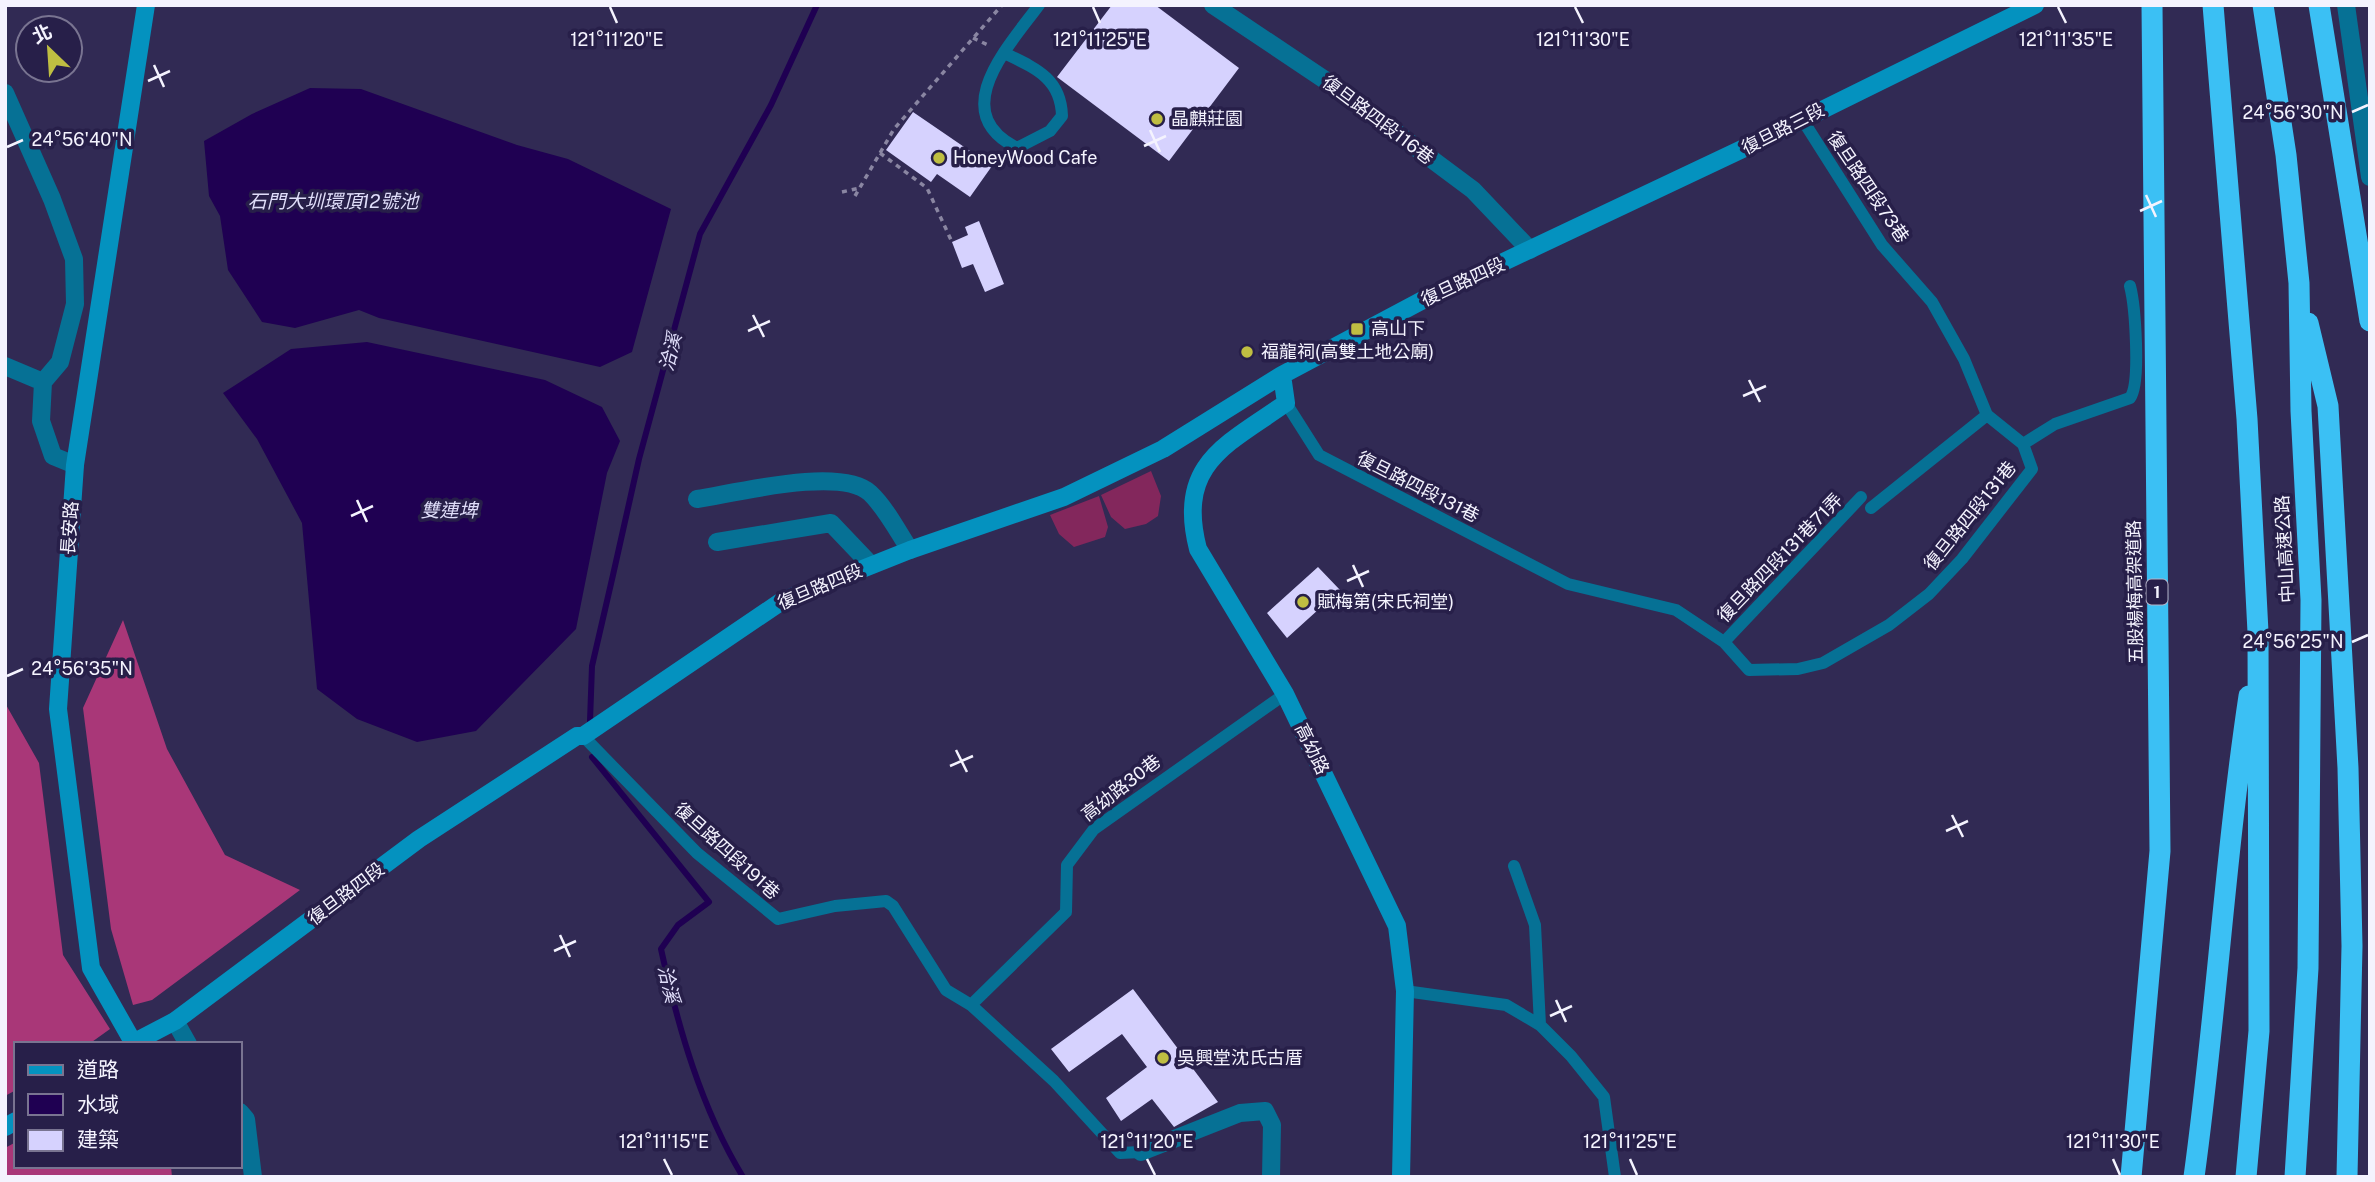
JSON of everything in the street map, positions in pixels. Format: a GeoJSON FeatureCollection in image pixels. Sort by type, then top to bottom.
{"type":"FeatureCollection","features":[{"type":"Feature","properties":{"kind":"highway","name":"五股楊梅高架道路"},"geometry":{"type":"LineString","coordinates":[[2131,1177],[2160,851],[2152,5]]}},
{"type":"Feature","properties":{"kind":"highway","name":"中山高速公路"},"geometry":{"type":"LineString","coordinates":[[2213,5],[2248,419],[2258,632],[2259,1031],[2246,1177]]}},
{"type":"Feature","properties":{"kind":"highway","name":"中山高速公路"},"geometry":{"type":"LineString","coordinates":[[2263,5],[2286,155],[2299,283],[2301,411],[2311,600],[2308,968],[2295,1177]]}},
{"type":"Feature","properties":{"kind":"highway"},"geometry":{"type":"LineString","coordinates":[[2319,5],[2370,321]]}},
{"type":"Feature","properties":{"kind":"highway"},"geometry":{"type":"LineString","coordinates":[[2299,283],[2328,406],[2347,768],[2352,946],[2347,1177]]}},
{"type":"Feature","properties":{"kind":"highway"},"geometry":{"type":"LineString","coordinates":[[2194,1177],[2212,1044],[2231,813],[2258,632]]}},
{"type":"Feature","properties":{"kind":"street","name":"長安路"},"geometry":{"type":"LineString","coordinates":[[131,1042],[91,968],[58,709],[75,465],[146,5]]}},
{"type":"Feature","properties":{"kind":"street","name":"復旦路四段116巷"},"geometry":{"type":"LineString","coordinates":[[1213,5],[1328,82],[1473,190],[1530,250]]}},
{"type":"Feature","properties":{"kind":"street","name":"復旦路三段"},"geometry":{"type":"LineString","coordinates":[[1530,250],[2035,5]]}},
{"type":"Feature","properties":{"kind":"street"},"geometry":{"type":"LineString","coordinates":[[2346,5],[2370,177]]}},
{"type":"Feature","properties":{"kind":"street"},"geometry":{"type":"LineString","coordinates":[[5,93],[52,199],[74,259],[75,304],[60,362],[43,382],[41,421],[53,456],[75,465]]}},
{"type":"Feature","properties":{"kind":"street","name":"復旦路四段"},"geometry":{"type":"LineString","coordinates":[[134,1042],[175,1021],[419,839],[580,736],[782,601],[910,550],[1064,497],[1163,449],[1282,375],[1422,301],[1530,250]]}},
{"type":"Feature","properties":{"kind":"street"},"geometry":{"type":"LineString","coordinates":[[5,366],[43,382]]}},
{"type":"Feature","properties":{"kind":"street"},"geometry":{"type":"LineString","coordinates":[[1282,375],[1286,403]]}},
{"type":"Feature","properties":{"kind":"street","name":"高幼路"},"geometry":{"type":"LineString","coordinates":[[1286,403],[1218,452],[1197,482],[1191,512],[1198,549],[1285,694],[1397,926],[1405,991],[1401,1177]]}},
{"type":"Feature","properties":{"kind":"street"},"geometry":{"type":"LineString","coordinates":[[697,499],[821,480],[847,481],[869,492],[910,550]]}},
{"type":"Feature","properties":{"kind":"street"},"geometry":{"type":"LineString","coordinates":[[718,542],[831,523],[871,565]]}},
{"type":"Feature","properties":{"kind":"street"},"geometry":{"type":"LineString","coordinates":[[175,1021],[187,1042]]}},
{"type":"Feature","properties":{"kind":"street"},"geometry":{"type":"LineString","coordinates":[[1141,1152],[1240,1113],[1265,1111],[1272,1125],[1271,1177]]}},
{"type":"Feature","properties":{"kind":"street"},"geometry":{"type":"LineString","coordinates":[[242,1114],[246,1119],[253,1177]]}},
{"type":"Feature","properties":{"kind":"lane"},"geometry":{"type":"LineString","coordinates":[[1004,53],[1041,71],[1062,96],[1062,116],[1051,131],[1017,148],[1001,140],[986,121],[983,98],[1004,53],[1039,5]]}},
{"type":"Feature","properties":{"kind":"lane","name":"復旦路四段73巷"},"geometry":{"type":"LineString","coordinates":[[1802,119],[1882,245],[1932,302],[1964,359],[1987,415],[2022,444]]}},
{"type":"Feature","properties":{"kind":"lane","name":"復旦路四段131巷"},"geometry":{"type":"LineString","coordinates":[[1286,403],[1319,455],[1568,584],[1675,610],[1724,642],[1749,670],[1798,669],[1823,663],[1889,625],[1929,594],[1962,559],[2032,469],[2022,444],[2055,424],[2115,405],[2133,394],[2134,301],[2130,286]]}},
{"type":"Feature","properties":{"kind":"lane"},"geometry":{"type":"LineString","coordinates":[[1871,508],[1987,415]]}},
{"type":"Feature","properties":{"kind":"lane","name":"復旦路四段131巷71弄"},"geometry":{"type":"LineString","coordinates":[[1724,642],[1861,498]]}},
{"type":"Feature","properties":{"kind":"lane","name":"高幼路30巷"},"geometry":{"type":"LineString","coordinates":[[971,1005],[1066,912],[1067,865],[1094,828],[1185,761],[1285,694]]}},
{"type":"Feature","properties":{"kind":"lane","name":"復旦路四段191巷"},"geometry":{"type":"LineString","coordinates":[[580,736],[698,853],[778,919],[847,904],[886,901],[946,990],[971,1005],[1054,1081],[1120,1153],[1141,1152]]}},
{"type":"Feature","properties":{"kind":"lane"},"geometry":{"type":"LineString","coordinates":[[1514,866],[1535,925],[1540,1025]]}},
{"type":"Feature","properties":{"kind":"lane"},"geometry":{"type":"LineString","coordinates":[[1405,991],[1506,1005],[1540,1025],[1571,1056],[1604,1097],[1615,1177]]}},
{"type":"Feature","properties":{"kind":"path"},"geometry":{"type":"LineString","coordinates":[[855,196],[894,128],[1002,5]]}},
{"type":"Feature","properties":{"kind":"path"},"geometry":{"type":"LineString","coordinates":[[880,153],[927,188],[952,242]]}},
{"type":"Feature","properties":{"kind":"path"},"geometry":{"type":"LineString","coordinates":[[842,192],[860,188]]}},
{"type":"Feature","properties":{"kind":"shaded area"},"geometry":{"type":"Polygon","coordinates":[[[1151,471],[1161,496],[1158,516],[1146,524],[1125,529],[1111,517],[1101,495],[1151,471]]]}},
{"type":"Feature","properties":{"kind":"shaded area"},"geometry":{"type":"Polygon","coordinates":[[[1099,496],[1108,527],[1105,537],[1074,547],[1059,534],[1050,515],[1099,496]]]}},
{"type":"Feature","properties":{"kind":"shaded area"},"geometry":{"type":"Polygon","coordinates":[[[123,620],[167,749],[225,855],[300,890],[152,1000],[133,1005],[111,929],[83,708],[123,620]]]}},
{"type":"Feature","properties":{"kind":"shaded area"},"geometry":{"type":"Polygon","coordinates":[[[5,703],[39,763],[63,955],[110,1029],[92,1042],[14,1042],[14,1091],[5,1096],[5,703]]]}},
{"type":"Feature","properties":{"kind":"shaded area"},"geometry":{"type":"Polygon","coordinates":[[[14,1143],[14,1168],[171,1168],[172,1177],[5,1177],[5,1148],[14,1143]]]}},
{"type":"Feature","properties":{"kind":"water","name":"石門大圳環頂12號池"},"geometry":{"type":"Polygon","coordinates":[[[310,88],[361,89],[517,145],[568,159],[671,209],[632,352],[600,367],[379,318],[359,310],[295,328],[262,322],[228,270],[220,216],[209,196],[204,141],[252,114],[310,88]]]}},
{"type":"Feature","properties":{"kind":"water","name":"雙連埤"},"geometry":{"type":"Polygon","coordinates":[[[367,342],[545,380],[602,407],[620,441],[607,473],[576,629],[476,731],[417,742],[357,719],[317,689],[302,523],[257,439],[223,393],[291,349],[367,342]]]}},
{"type":"Feature","properties":{"kind":"building","name":"晶麒莊園"},"geometry":{"type":"Polygon","coordinates":[[[1112,5],[1155,5],[1239,68],[1169,161],[1057,77],[1112,5]]]}},
{"type":"Feature","properties":{"kind":"building","name":"HoneyWood Cafe"},"geometry":{"type":"Polygon","coordinates":[[[913,112],[992,166],[970,197],[937,174],[931,182],[886,150],[913,112]]]}},
{"type":"Feature","properties":{"kind":"building"},"geometry":{"type":"Polygon","coordinates":[[[979,221],[1004,284],[985,292],[973,264],[962,268],[952,242],[968,235],[965,227],[979,221]]]}},
{"type":"Feature","properties":{"kind":"building","name":"賦梅第(宋氏祠堂)"},"geometry":{"type":"Polygon","coordinates":[[[1318,567],[1340,590],[1287,638],[1267,613],[1318,567]]]}},
{"type":"Feature","properties":{"kind":"building","name":"吳興堂沈氏古厝"},"geometry":{"type":"Polygon","coordinates":[[[1133,989],[1218,1102],[1174,1127],[1152,1099],[1121,1121],[1106,1098],[1147,1067],[1122,1034],[1069,1072],[1051,1049],[1133,989]]]}},
{"type":"Feature","properties":{"kind":"waterway","name":"洽溪"},"geometry":{"type":"LineString","coordinates":[[590,721],[592,666],[639,459],[700,234],[771,105],[817,5]]}},
{"type":"Feature","properties":{"kind":"waterway","name":"洽溪"},"geometry":{"type":"LineString","coordinates":[[592,757],[709,902],[678,925],[661,949],[675,1008],[703,1095],[743,1177]]}},
{"type":"Feature","properties":{"kind":"place","name":"晶麒莊園"},"geometry":{"type":"Point","coordinates":[1157,119]}},
{"type":"Feature","properties":{"kind":"place","name":"HoneyWood Cafe"},"geometry":{"type":"Point","coordinates":[939,158]}},
{"type":"Feature","properties":{"kind":"place","name":"高山下"},"geometry":{"type":"Point","coordinates":[1357,329]}},
{"type":"Feature","properties":{"kind":"place","name":"福龍祠(高雙土地公廟)"},"geometry":{"type":"Point","coordinates":[1247,352]}},
{"type":"Feature","properties":{"kind":"place","name":"賦梅第(宋氏祠堂)"},"geometry":{"type":"Point","coordinates":[1303,602]}},
{"type":"Feature","properties":{"kind":"place","name":"吳興堂沈氏古厝"},"geometry":{"type":"Point","coordinates":[1163,1058]}}]}
